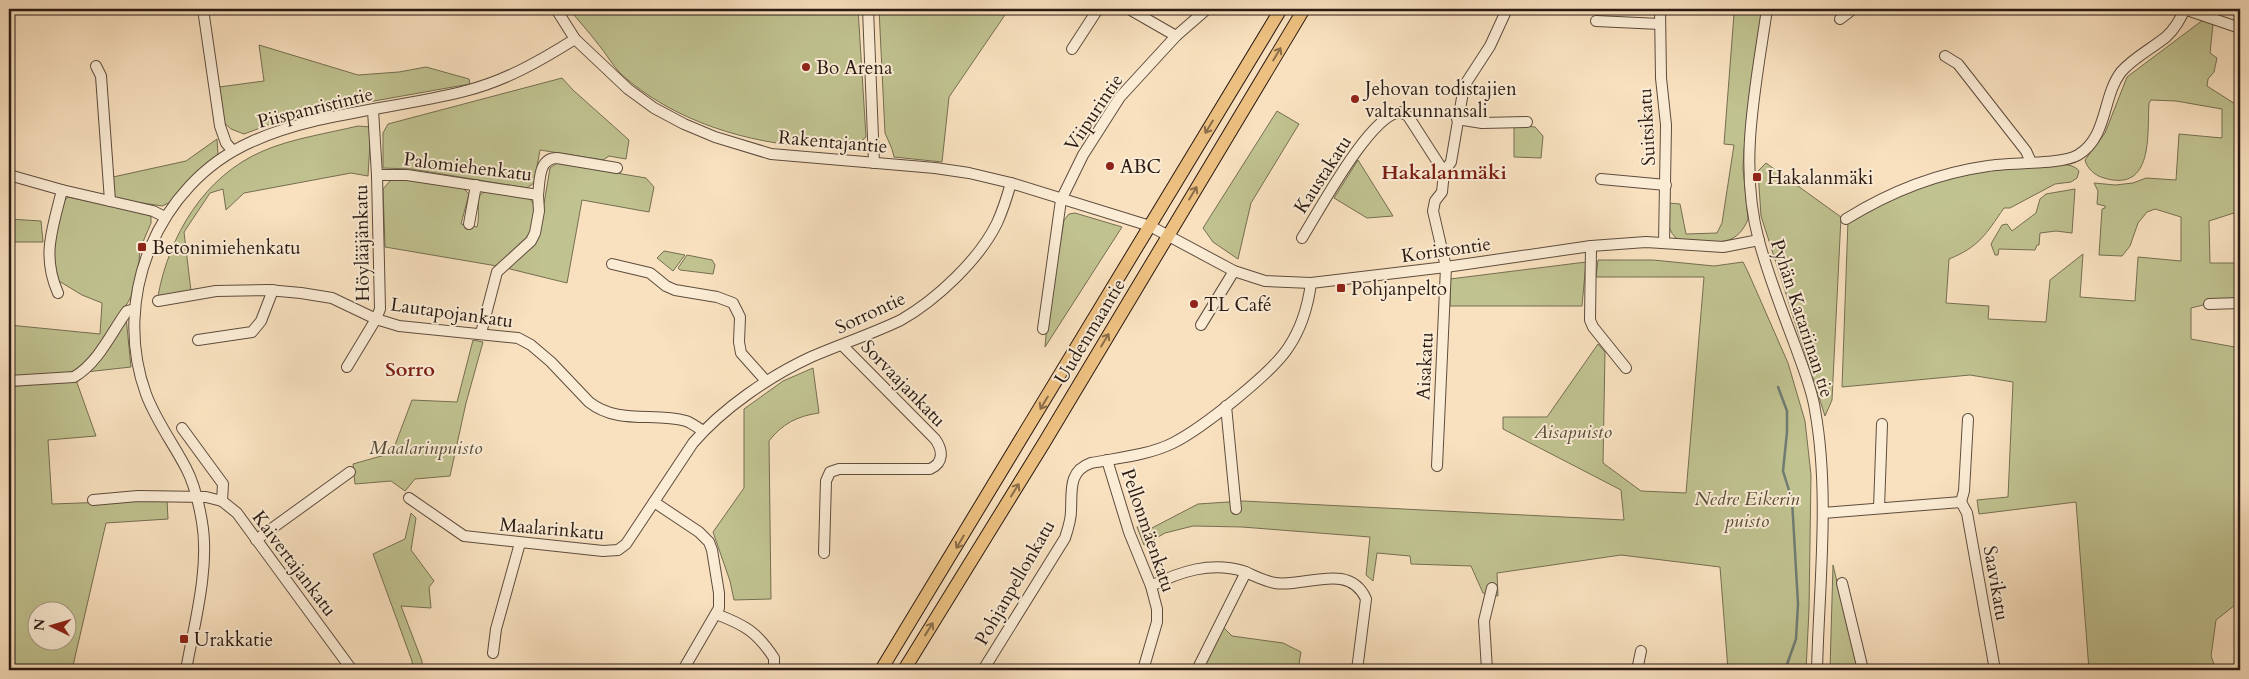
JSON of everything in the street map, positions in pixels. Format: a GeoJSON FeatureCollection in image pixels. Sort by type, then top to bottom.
{"type":"FeatureCollection","features":[{"type":"Feature","properties":{"kind":"main road","name":"Uudenmaantie"},"geometry":{"type":"LineString","coordinates":[[881,670],[1281,9]]}},
{"type":"Feature","properties":{"kind":"main road","name":"Uudenmaantie"},"geometry":{"type":"LineString","coordinates":[[904,670],[1044,443],[1304,9]]}},
{"type":"Feature","properties":{"kind":"street"},"geometry":{"type":"LineString","coordinates":[[203,9],[220,126],[226,143],[233,150]]}},
{"type":"Feature","properties":{"kind":"street","name":"Rakentajantie"},"geometry":{"type":"LineString","coordinates":[[556,9],[575,39],[628,89],[654,108],[714,137],[771,154],[943,169],[1011,184],[1150,226]]}},
{"type":"Feature","properties":{"kind":"street"},"geometry":{"type":"LineString","coordinates":[[868,9],[874,163]]}},
{"type":"Feature","properties":{"kind":"street"},"geometry":{"type":"LineString","coordinates":[[1072,50],[1098,9]]}},
{"type":"Feature","properties":{"kind":"street"},"geometry":{"type":"LineString","coordinates":[[1130,9],[1176,36]]}},
{"type":"Feature","properties":{"kind":"street","name":"Viipurintie"},"geometry":{"type":"LineString","coordinates":[[1043,329],[1061,200],[1083,155],[1120,97],[1176,36],[1207,9]]}},
{"type":"Feature","properties":{"kind":"street"},"geometry":{"type":"LineString","coordinates":[[1446,267],[1433,205],[1444,186],[1444,172],[1451,162],[1464,86],[1490,46],[1507,9]]}},
{"type":"Feature","properties":{"kind":"street","name":"Suitsikatu"},"geometry":{"type":"LineString","coordinates":[[1660,9],[1661,78],[1666,125],[1664,243]]}},
{"type":"Feature","properties":{"kind":"street","name":"Pyhän Katariinan tie"},"geometry":{"type":"LineString","coordinates":[[1767,9],[1748,151],[1752,209],[1759,240],[1807,379],[1815,409],[1820,451],[1823,512],[1817,670]]}},
{"type":"Feature","properties":{"kind":"street"},"geometry":{"type":"LineString","coordinates":[[1840,19],[1853,9]]}},
{"type":"Feature","properties":{"kind":"street"},"geometry":{"type":"LineString","coordinates":[[1846,219],[1890,195],[1936,179],[1987,166],[2066,159],[2078,156],[2085,149],[2100,126],[2113,85],[2121,73],[2130,63],[2173,30],[2185,9],[2213,14],[2240,28]]}},
{"type":"Feature","properties":{"kind":"street"},"geometry":{"type":"LineString","coordinates":[[1596,21],[1660,24]]}},
{"type":"Feature","properties":{"kind":"street","name":"Piispanristintie"},"geometry":{"type":"LineString","coordinates":[[186,670],[202,577],[204,547],[197,497],[187,470],[155,415],[143,384],[135,346],[135,309],[145,261],[165,217],[184,192],[212,166],[233,150],[271,133],[467,90],[530,66],[575,39]]}},
{"type":"Feature","properties":{"kind":"street"},"geometry":{"type":"LineString","coordinates":[[1945,56],[1958,64],[1964,71],[2026,151],[2031,162]]}},
{"type":"Feature","properties":{"kind":"street"},"geometry":{"type":"LineString","coordinates":[[96,66],[101,76],[110,201]]}},
{"type":"Feature","properties":{"kind":"street","name":"Höylääjänkatu"},"geometry":{"type":"LineString","coordinates":[[347,366],[380,310],[377,175],[373,110]]}},
{"type":"Feature","properties":{"kind":"street","name":"Kaustakatu"},"geometry":{"type":"LineString","coordinates":[[1302,238],[1355,153],[1376,128],[1395,112],[1404,113],[1412,119],[1444,172]]}},
{"type":"Feature","properties":{"kind":"street"},"geometry":{"type":"LineString","coordinates":[[1457,119],[1482,123],[1527,122]]}},
{"type":"Feature","properties":{"kind":"street","name":"Palomiehenkatu"},"geometry":{"type":"LineString","coordinates":[[377,175],[407,174],[538,195],[543,165],[549,159],[557,158],[617,168]]}},
{"type":"Feature","properties":{"kind":"street"},"geometry":{"type":"LineString","coordinates":[[9,175],[62,190],[153,211],[165,217]]}},
{"type":"Feature","properties":{"kind":"street"},"geometry":{"type":"LineString","coordinates":[[1601,179],[1666,185]]}},
{"type":"Feature","properties":{"kind":"street","name":"Sorrontie"},"geometry":{"type":"LineString","coordinates":[[703,431],[766,382],[804,361],[901,320],[940,290],[984,245],[997,223],[1011,184]]}},
{"type":"Feature","properties":{"kind":"street"},"geometry":{"type":"LineString","coordinates":[[469,224],[476,185]]}},
{"type":"Feature","properties":{"kind":"street"},"geometry":{"type":"LineString","coordinates":[[58,293],[51,278],[48,259],[50,241],[62,190]]}},
{"type":"Feature","properties":{"kind":"street"},"geometry":{"type":"LineString","coordinates":[[481,333],[497,272],[531,241],[535,233],[539,211],[538,195]]}},
{"type":"Feature","properties":{"kind":"street","name":"Koristontie"},"geometry":{"type":"LineString","coordinates":[[1150,226],[1234,271],[1265,281],[1311,283],[1446,267],[1591,246],[1664,243],[1724,247],[1759,240]]}},
{"type":"Feature","properties":{"kind":"street"},"geometry":{"type":"LineString","coordinates":[[1591,246],[1590,320],[1592,327],[1626,368]]}},
{"type":"Feature","properties":{"kind":"street"},"geometry":{"type":"LineString","coordinates":[[612,264],[650,273],[670,288],[717,297],[733,303],[740,316],[739,342],[741,352],[766,382]]}},
{"type":"Feature","properties":{"kind":"street","name":"Aisakatu"},"geometry":{"type":"LineString","coordinates":[[1437,466],[1446,267]]}},
{"type":"Feature","properties":{"kind":"street"},"geometry":{"type":"LineString","coordinates":[[1201,325],[1234,271]]}},
{"type":"Feature","properties":{"kind":"street","name":"Pohjanpellonkatu"},"geometry":{"type":"LineString","coordinates":[[983,670],[1065,538],[1070,520],[1070,489],[1075,474],[1085,465],[1172,443],[1226,406],[1266,371],[1287,349],[1307,306],[1311,283]]}},
{"type":"Feature","properties":{"kind":"street"},"geometry":{"type":"LineString","coordinates":[[198,340],[252,332],[260,321],[273,290]]}},
{"type":"Feature","properties":{"kind":"street","name":"Lautapojankatu"},"geometry":{"type":"LineString","coordinates":[[158,301],[216,291],[273,290],[316,294],[332,298],[376,319],[410,328],[514,337],[526,342],[551,362],[589,402],[599,409],[637,418],[680,420],[688,422],[703,431]]}},
{"type":"Feature","properties":{"kind":"street"},"geometry":{"type":"LineString","coordinates":[[2209,304],[2240,303]]}},
{"type":"Feature","properties":{"kind":"street"},"geometry":{"type":"LineString","coordinates":[[9,382],[74,377],[82,372],[112,338],[127,311],[135,309]]}},
{"type":"Feature","properties":{"kind":"street","name":"Sorvaajankatu"},"geometry":{"type":"LineString","coordinates":[[824,553],[826,482],[830,472],[839,469],[930,469],[940,461],[941,453],[935,439],[842,345]]}},
{"type":"Feature","properties":{"kind":"street"},"geometry":{"type":"LineString","coordinates":[[1226,406],[1236,509]]}},
{"type":"Feature","properties":{"kind":"street"},"geometry":{"type":"LineString","coordinates":[[1823,512],[1961,502],[1964,490],[1968,419]]}},
{"type":"Feature","properties":{"kind":"street"},"geometry":{"type":"LineString","coordinates":[[1879,508],[1882,424]]}},
{"type":"Feature","properties":{"kind":"street"},"geometry":{"type":"LineString","coordinates":[[93,500],[138,496],[197,497],[222,501],[224,484],[182,428]]}},
{"type":"Feature","properties":{"kind":"street","name":"Maalarinkatu"},"geometry":{"type":"LineString","coordinates":[[409,498],[462,535],[603,551],[618,550],[626,544],[683,457],[703,431]]}},
{"type":"Feature","properties":{"kind":"street","name":"Pellonmäenkatu"},"geometry":{"type":"LineString","coordinates":[[1107,460],[1129,532],[1157,609],[1157,622],[1143,670]]}},
{"type":"Feature","properties":{"kind":"street"},"geometry":{"type":"LineString","coordinates":[[256,540],[350,472]]}},
{"type":"Feature","properties":{"kind":"street","name":"Kaivertajankatu"},"geometry":{"type":"LineString","coordinates":[[222,501],[237,513],[352,670]]}},
{"type":"Feature","properties":{"kind":"street"},"geometry":{"type":"LineString","coordinates":[[654,502],[699,532],[709,542],[712,550],[719,593],[719,608],[683,670]]}},
{"type":"Feature","properties":{"kind":"street","name":"Saavikatu"},"geometry":{"type":"LineString","coordinates":[[1961,502],[1967,513],[1995,670]]}},
{"type":"Feature","properties":{"kind":"street"},"geometry":{"type":"LineString","coordinates":[[493,652],[496,629],[520,543]]}},
{"type":"Feature","properties":{"kind":"street"},"geometry":{"type":"LineString","coordinates":[[1150,586],[1189,570],[1224,568],[1246,572],[1276,584],[1329,578],[1345,580],[1357,586],[1366,599],[1357,670]]}},
{"type":"Feature","properties":{"kind":"street"},"geometry":{"type":"LineString","coordinates":[[1197,670],[1246,572]]}},
{"type":"Feature","properties":{"kind":"street"},"geometry":{"type":"LineString","coordinates":[[1842,583],[1863,670]]}},
{"type":"Feature","properties":{"kind":"street"},"geometry":{"type":"LineString","coordinates":[[1487,670],[1484,621],[1492,588]]}},
{"type":"Feature","properties":{"kind":"street"},"geometry":{"type":"LineString","coordinates":[[716,614],[742,624],[751,631],[774,658],[774,670]]}},
{"type":"Feature","properties":{"kind":"street"},"geometry":{"type":"LineString","coordinates":[[1637,670],[1642,651]]}},
{"type":"Feature","properties":{"kind":"green space"},"geometry":{"type":"Polygon","coordinates":[[[569,9],[858,9],[866,137],[854,145],[843,148],[791,145],[738,135],[688,117],[642,91],[621,74],[569,9]]]}},
{"type":"Feature","properties":{"kind":"green space"},"geometry":{"type":"Polygon","coordinates":[[[879,9],[1009,9],[949,97],[942,162],[894,157],[885,133],[879,9]]]}},
{"type":"Feature","properties":{"kind":"green space"},"geometry":{"type":"Polygon","coordinates":[[[1718,9],[1763,9],[1744,149],[1743,168],[1748,219],[1737,236],[1726,241],[1702,243],[1679,240],[1675,237],[1670,230],[1669,203],[1680,204],[1686,234],[1717,233],[1722,223],[1734,145],[1724,144],[1734,14],[1718,12],[1718,9]]]}},
{"type":"Feature","properties":{"kind":"green space"},"geometry":{"type":"Polygon","coordinates":[[[2203,20],[2213,24],[2210,53],[2217,58],[2214,72],[2208,79],[2207,86],[2240,107],[2240,211],[2209,221],[2210,263],[2240,263],[2240,296],[2191,308],[2191,339],[2240,348],[2240,601],[2216,620],[2211,656],[2216,670],[2089,670],[2076,502],[1979,514],[1977,500],[2008,497],[2013,382],[1970,375],[1842,387],[1848,221],[1900,195],[1954,176],[2007,168],[2071,166],[2079,171],[2077,178],[2071,182],[2055,184],[2010,208],[2004,208],[1981,239],[1968,250],[1949,259],[1946,303],[1989,306],[1988,319],[2046,322],[2050,280],[2083,254],[2080,297],[2135,301],[2138,257],[2181,261],[2181,217],[2155,209],[2147,212],[2138,223],[2130,246],[2122,256],[2099,255],[2102,209],[2105,206],[2097,204],[2098,191],[2094,183],[2115,185],[2133,183],[2146,178],[2176,180],[2179,134],[2222,138],[2222,109],[2176,101],[2151,100],[2149,103],[2147,144],[2144,158],[2140,169],[2132,177],[2120,180],[2101,177],[2090,169],[2085,160],[2105,133],[2127,77],[2203,20]]]}},
{"type":"Feature","properties":{"kind":"green space"},"geometry":{"type":"Polygon","coordinates":[[[259,45],[358,75],[399,72],[426,67],[469,79],[470,84],[295,115],[244,134],[231,129],[222,121],[219,87],[264,81],[259,45]]]}},
{"type":"Feature","properties":{"kind":"green space"},"geometry":{"type":"Polygon","coordinates":[[[562,78],[629,140],[626,159],[609,156],[603,160],[540,150],[534,183],[527,188],[411,169],[383,168],[383,133],[388,124],[562,78]]]}},
{"type":"Feature","properties":{"kind":"green space"},"geometry":{"type":"Polygon","coordinates":[[[1277,111],[1299,124],[1251,203],[1238,259],[1213,242],[1203,228],[1277,111]]]}},
{"type":"Feature","properties":{"kind":"green space"},"geometry":{"type":"Polygon","coordinates":[[[1514,125],[1535,127],[1543,136],[1541,158],[1514,157],[1514,125]]]}},
{"type":"Feature","properties":{"kind":"green space"},"geometry":{"type":"Polygon","coordinates":[[[358,126],[371,127],[368,176],[351,173],[244,193],[226,210],[223,189],[210,193],[184,232],[191,291],[158,296],[163,274],[180,230],[192,210],[223,176],[242,162],[263,151],[297,140],[358,126]]]}},
{"type":"Feature","properties":{"kind":"green space"},"geometry":{"type":"Polygon","coordinates":[[[217,139],[218,154],[171,202],[162,206],[116,199],[113,192],[113,177],[186,161],[217,139]]]}},
{"type":"Feature","properties":{"kind":"green space"},"geometry":{"type":"Polygon","coordinates":[[[1358,160],[1393,216],[1367,218],[1334,198],[1358,160]]]}},
{"type":"Feature","properties":{"kind":"green space"},"geometry":{"type":"Polygon","coordinates":[[[557,163],[646,178],[654,187],[649,212],[582,200],[567,283],[506,268],[538,239],[550,168],[557,163]]]}},
{"type":"Feature","properties":{"kind":"green space"},"geometry":{"type":"Polygon","coordinates":[[[1766,163],[1841,217],[1832,400],[1825,416],[1761,216],[1758,171],[1766,163]]]}},
{"type":"Feature","properties":{"kind":"green space"},"geometry":{"type":"Polygon","coordinates":[[[391,180],[413,180],[463,188],[469,194],[461,224],[477,227],[479,196],[485,191],[530,199],[535,206],[531,233],[497,266],[385,247],[383,189],[391,180]]]}},
{"type":"Feature","properties":{"kind":"green space"},"geometry":{"type":"Polygon","coordinates":[[[2075,189],[2072,233],[2056,231],[2040,233],[2039,245],[2037,245],[2035,250],[1999,249],[1998,255],[1995,255],[1991,244],[2002,225],[2007,224],[2012,231],[2036,213],[2040,199],[2046,194],[2075,189]]]}},
{"type":"Feature","properties":{"kind":"green space"},"geometry":{"type":"Polygon","coordinates":[[[68,197],[146,213],[151,217],[151,223],[140,249],[131,297],[125,307],[131,367],[86,372],[76,380],[96,436],[48,440],[52,504],[167,500],[168,519],[106,523],[78,644],[78,602],[28,602],[28,652],[76,652],[72,670],[9,670],[9,387],[75,380],[72,372],[9,377],[9,325],[100,334],[102,303],[82,295],[54,278],[51,247],[63,202],[68,197]]]}},
{"type":"Feature","properties":{"kind":"green space"},"geometry":{"type":"Polygon","coordinates":[[[1075,213],[1122,227],[1045,347],[1064,220],[1069,214],[1075,213]]]}},
{"type":"Feature","properties":{"kind":"green space"},"geometry":{"type":"Polygon","coordinates":[[[9,219],[41,221],[43,242],[9,242],[9,219]]]}},
{"type":"Feature","properties":{"kind":"green space"},"geometry":{"type":"Polygon","coordinates":[[[664,251],[685,255],[673,271],[657,258],[664,251]]]}},
{"type":"Feature","properties":{"kind":"green space"},"geometry":{"type":"Polygon","coordinates":[[[687,255],[712,260],[715,265],[713,274],[680,270],[678,268],[687,255]]]}},
{"type":"Feature","properties":{"kind":"green space","name":"Nedre Eikerin puisto"},"geometry":{"type":"Polygon","coordinates":[[[1598,260],[1653,260],[1714,266],[1743,262],[1788,363],[1805,421],[1811,475],[1806,670],[1728,670],[1720,567],[1621,555],[1497,573],[1498,596],[1483,593],[1471,566],[1411,564],[1410,556],[1377,553],[1373,581],[1366,575],[1370,537],[1242,527],[1193,526],[1165,533],[1144,545],[1137,527],[1148,525],[1150,529],[1198,504],[1243,501],[1624,520],[1621,490],[1503,429],[1503,417],[1547,417],[1598,344],[1605,352],[1603,463],[1641,491],[1686,493],[1704,277],[1596,277],[1598,260]]]}},
{"type":"Feature","properties":{"kind":"green space"},"geometry":{"type":"Polygon","coordinates":[[[1586,262],[1582,306],[1450,306],[1450,279],[1586,262]]]}},
{"type":"Feature","properties":{"kind":"green space","name":"Maalarinpuisto"},"geometry":{"type":"Polygon","coordinates":[[[473,340],[483,342],[466,403],[450,476],[415,479],[405,491],[391,481],[355,484],[353,464],[392,453],[412,400],[457,402],[473,340]]]}},
{"type":"Feature","properties":{"kind":"green space"},"geometry":{"type":"Polygon","coordinates":[[[813,368],[819,413],[804,416],[785,425],[769,441],[771,599],[734,600],[730,581],[713,532],[744,488],[744,409],[783,381],[813,368]]]}},
{"type":"Feature","properties":{"kind":"green space"},"geometry":{"type":"Polygon","coordinates":[[[411,513],[416,518],[411,550],[434,581],[429,587],[431,608],[401,606],[422,661],[422,670],[412,670],[412,661],[373,554],[405,539],[411,513]]]}},
{"type":"Feature","properties":{"kind":"green space"},"geometry":{"type":"Polygon","coordinates":[[[1833,565],[1858,670],[1830,670],[1833,565]]]}},
{"type":"Feature","properties":{"kind":"green space"},"geometry":{"type":"Polygon","coordinates":[[[1237,577],[1247,581],[1222,626],[1232,636],[1283,643],[1301,652],[1298,670],[1192,670],[1231,596],[1237,577]]]}},
{"type":"Feature","properties":{"kind":"waterway"},"geometry":{"type":"LineString","coordinates":[[1778,387],[1787,411],[1783,471],[1792,500],[1798,604],[1796,639],[1785,670]]}},
{"type":"Feature","properties":{"kind":"place","name":"Bo Arena"},"geometry":{"type":"Point","coordinates":[806,67]}},
{"type":"Feature","properties":{"kind":"place","name":"Jehovan todistajien valtakunnansali"},"geometry":{"type":"Point","coordinates":[1355,99]}},
{"type":"Feature","properties":{"kind":"place","name":"ABC"},"geometry":{"type":"Point","coordinates":[1110,166]}},
{"type":"Feature","properties":{"kind":"place","name":"Hakalanmäki"},"geometry":{"type":"Point","coordinates":[1757,177]}},
{"type":"Feature","properties":{"kind":"place","name":"Betonimiehenkatu"},"geometry":{"type":"Point","coordinates":[142,247]}},
{"type":"Feature","properties":{"kind":"place","name":"Pohjanpelto"},"geometry":{"type":"Point","coordinates":[1341,288]}},
{"type":"Feature","properties":{"kind":"place","name":"TL Café"},"geometry":{"type":"Point","coordinates":[1194,304]}},
{"type":"Feature","properties":{"kind":"place","name":"Urakkatie"},"geometry":{"type":"Point","coordinates":[184,639]}},
{"type":"Feature","properties":{"kind":"district","name":"Hakalanmäki"},"geometry":{"type":"Point","coordinates":[1444,172]}},
{"type":"Feature","properties":{"kind":"district","name":"Sorro"},"geometry":{"type":"Point","coordinates":[410,369]}},
{"type":"Feature","properties":{"kind":"park label","name":"Aisapuisto"},"geometry":{"type":"Point","coordinates":[1573,431]}}]}
